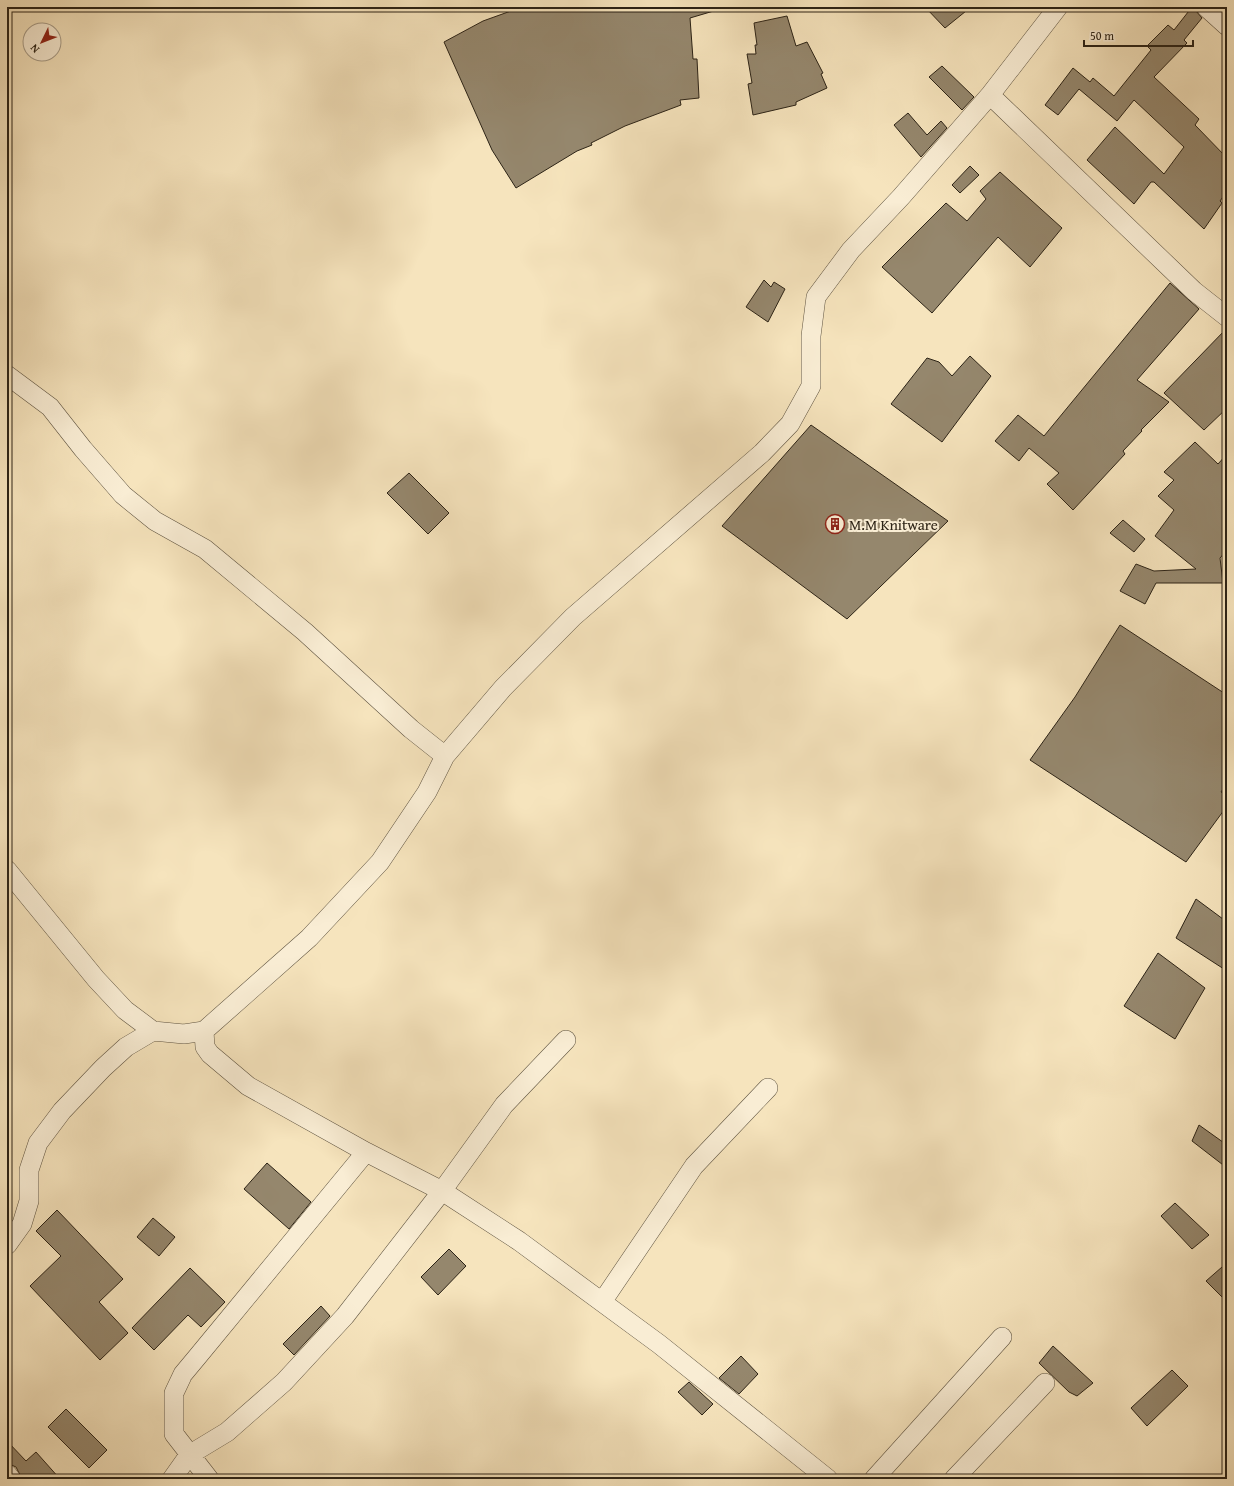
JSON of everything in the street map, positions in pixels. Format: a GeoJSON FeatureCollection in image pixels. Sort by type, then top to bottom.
{"type":"FeatureCollection","features":[{"type":"Feature","properties":{"kind":"street"},"geometry":{"type":"LineString","coordinates":[[7,870],[96,979],[125,1010],[154,1031],[184,1034],[204,1031],[309,938],[380,862],[427,792],[444,756],[503,688],[573,617],[762,453],[790,424],[811,386],[811,336],[816,298],[851,250],[901,198],[990,95],[1058,7]]}},
{"type":"Feature","properties":{"kind":"street"},"geometry":{"type":"LineString","coordinates":[[1206,7],[1227,26]]}},
{"type":"Feature","properties":{"kind":"street"},"geometry":{"type":"LineString","coordinates":[[990,95],[1194,291],[1227,317]]}},
{"type":"Feature","properties":{"kind":"street"},"geometry":{"type":"LineString","coordinates":[[7,375],[50,406],[82,449],[123,495],[155,521],[205,549],[305,632],[411,729],[444,756]]}},
{"type":"Feature","properties":{"kind":"street"},"geometry":{"type":"LineString","coordinates":[[7,1246],[22,1224],[28,1201],[29,1170],[38,1143],[62,1111],[103,1068],[126,1047],[154,1031]]}},
{"type":"Feature","properties":{"kind":"street"},"geometry":{"type":"LineString","coordinates":[[204,1031],[205,1046],[210,1054],[248,1086],[366,1152],[442,1191],[519,1241],[659,1344],[828,1479]]}},
{"type":"Feature","properties":{"kind":"street"},"geometry":{"type":"LineString","coordinates":[[172,1479],[189,1455],[227,1432],[289,1376],[345,1316],[442,1191],[504,1105],[566,1040]]}},
{"type":"Feature","properties":{"kind":"street"},"geometry":{"type":"LineString","coordinates":[[602,1302],[694,1166],[768,1088]]}},
{"type":"Feature","properties":{"kind":"street"},"geometry":{"type":"LineString","coordinates":[[209,1479],[174,1434],[174,1394],[183,1374],[267,1275],[366,1152]]}},
{"type":"Feature","properties":{"kind":"street"},"geometry":{"type":"LineString","coordinates":[[874,1479],[1002,1337]]}},
{"type":"Feature","properties":{"kind":"street"},"geometry":{"type":"LineString","coordinates":[[954,1479],[1045,1383]]}},
{"type":"Feature","properties":{"kind":"street"},"geometry":{"type":"LineString","coordinates":[[7,1474],[11,1479]]}},
{"type":"Feature","properties":{"kind":"building"},"geometry":{"type":"Polygon","coordinates":[[[522,7],[717,7],[717,10],[690,18],[693,59],[697,59],[699,98],[680,100],[681,105],[625,126],[591,143],[592,145],[577,151],[516,188],[492,150],[444,42],[483,21],[522,7]]]}},
{"type":"Feature","properties":{"kind":"building"},"geometry":{"type":"Polygon","coordinates":[[[925,7],[971,7],[945,28],[925,7]]]}},
{"type":"Feature","properties":{"kind":"building"},"geometry":{"type":"Polygon","coordinates":[[[1192,7],[1195,7],[1196,11],[1202,18],[1184,40],[1187,43],[1154,77],[1199,119],[1195,125],[1227,158],[1227,191],[1220,201],[1222,203],[1204,229],[1154,182],[1151,182],[1134,204],[1087,160],[1115,127],[1164,174],[1184,147],[1134,100],[1117,121],[1079,89],[1058,115],[1045,105],[1073,68],[1090,82],[1093,78],[1114,96],[1151,50],[1147,46],[1168,25],[1174,30],[1192,7]]]}},
{"type":"Feature","properties":{"kind":"building"},"geometry":{"type":"Polygon","coordinates":[[[787,16],[796,46],[807,42],[823,73],[821,74],[827,88],[796,102],[796,105],[753,115],[748,84],[752,83],[747,54],[756,54],[755,45],[757,45],[754,23],[787,16]]]}},
{"type":"Feature","properties":{"kind":"building"},"geometry":{"type":"Polygon","coordinates":[[[942,66],[974,97],[962,110],[929,77],[942,66]]]}},
{"type":"Feature","properties":{"kind":"building"},"geometry":{"type":"Polygon","coordinates":[[[908,113],[927,135],[941,121],[947,128],[921,157],[894,125],[908,113]]]}},
{"type":"Feature","properties":{"kind":"building"},"geometry":{"type":"Polygon","coordinates":[[[970,166],[979,175],[960,193],[952,185],[970,166]]]}},
{"type":"Feature","properties":{"kind":"building"},"geometry":{"type":"Polygon","coordinates":[[[1000,172],[1062,228],[1030,267],[998,237],[932,313],[882,267],[946,203],[967,221],[986,199],[980,191],[1000,172]]]}},
{"type":"Feature","properties":{"kind":"building"},"geometry":{"type":"Polygon","coordinates":[[[764,280],[771,287],[774,282],[785,289],[768,322],[746,307],[764,280]]]}},
{"type":"Feature","properties":{"kind":"building"},"geometry":{"type":"Polygon","coordinates":[[[1170,283],[1199,309],[1137,380],[1169,402],[1141,430],[1142,431],[1123,451],[1125,454],[1073,510],[1047,484],[1059,473],[1029,448],[1019,461],[995,441],[1018,415],[1044,436],[1170,283]]]}},
{"type":"Feature","properties":{"kind":"building"},"geometry":{"type":"Polygon","coordinates":[[[1227,328],[1227,408],[1204,430],[1164,393],[1227,328]]]}},
{"type":"Feature","properties":{"kind":"building"},"geometry":{"type":"Polygon","coordinates":[[[970,356],[991,376],[942,442],[891,404],[927,358],[939,362],[952,376],[970,356]]]}},
{"type":"Feature","properties":{"kind":"building","name":"M.M Knitware"},"geometry":{"type":"Polygon","coordinates":[[[811,425],[948,521],[847,619],[722,526],[811,425]]]}},
{"type":"Feature","properties":{"kind":"building"},"geometry":{"type":"Polygon","coordinates":[[[1195,442],[1218,464],[1227,454],[1227,550],[1220,558],[1223,583],[1156,583],[1145,604],[1120,591],[1136,564],[1154,571],[1196,569],[1155,536],[1174,510],[1158,496],[1174,480],[1164,472],[1195,442]]]}},
{"type":"Feature","properties":{"kind":"building"},"geometry":{"type":"Polygon","coordinates":[[[409,473],[449,513],[428,534],[387,493],[409,473]]]}},
{"type":"Feature","properties":{"kind":"building"},"geometry":{"type":"Polygon","coordinates":[[[1123,520],[1145,539],[1134,552],[1110,533],[1123,520]]]}},
{"type":"Feature","properties":{"kind":"building"},"geometry":{"type":"Polygon","coordinates":[[[1120,625],[1227,695],[1227,783],[1221,792],[1227,796],[1227,806],[1186,862],[1030,760],[1075,697],[1120,625]]]}},
{"type":"Feature","properties":{"kind":"building"},"geometry":{"type":"Polygon","coordinates":[[[1196,899],[1227,922],[1227,971],[1176,938],[1196,899]]]}},
{"type":"Feature","properties":{"kind":"building"},"geometry":{"type":"Polygon","coordinates":[[[1158,953],[1205,988],[1175,1039],[1124,1006],[1158,953]]]}},
{"type":"Feature","properties":{"kind":"building"},"geometry":{"type":"Polygon","coordinates":[[[1199,1125],[1227,1145],[1227,1168],[1192,1141],[1199,1125]]]}},
{"type":"Feature","properties":{"kind":"building"},"geometry":{"type":"Polygon","coordinates":[[[267,1163],[311,1202],[289,1229],[244,1189],[267,1163]]]}},
{"type":"Feature","properties":{"kind":"building"},"geometry":{"type":"Polygon","coordinates":[[[1175,1203],[1209,1235],[1192,1249],[1161,1216],[1175,1203]]]}},
{"type":"Feature","properties":{"kind":"building"},"geometry":{"type":"Polygon","coordinates":[[[57,1210],[123,1279],[99,1302],[128,1333],[100,1360],[30,1286],[61,1256],[36,1231],[57,1210]]]}},
{"type":"Feature","properties":{"kind":"building"},"geometry":{"type":"Polygon","coordinates":[[[153,1218],[175,1237],[159,1256],[137,1237],[153,1218]]]}},
{"type":"Feature","properties":{"kind":"building"},"geometry":{"type":"Polygon","coordinates":[[[449,1249],[466,1266],[438,1295],[421,1277],[449,1249]]]}},
{"type":"Feature","properties":{"kind":"building"},"geometry":{"type":"Polygon","coordinates":[[[1222,1267],[1227,1273],[1227,1302],[1206,1281],[1222,1267]]]}},
{"type":"Feature","properties":{"kind":"building"},"geometry":{"type":"Polygon","coordinates":[[[190,1268],[225,1302],[201,1327],[188,1315],[154,1350],[132,1328],[190,1268]]]}},
{"type":"Feature","properties":{"kind":"building"},"geometry":{"type":"Polygon","coordinates":[[[321,1306],[330,1316],[294,1355],[283,1344],[321,1306]]]}},
{"type":"Feature","properties":{"kind":"building"},"geometry":{"type":"Polygon","coordinates":[[[1053,1346],[1093,1383],[1077,1396],[1069,1392],[1039,1363],[1053,1346]]]}},
{"type":"Feature","properties":{"kind":"building"},"geometry":{"type":"Polygon","coordinates":[[[741,1356],[758,1374],[739,1394],[719,1378],[741,1356]]]}},
{"type":"Feature","properties":{"kind":"building"},"geometry":{"type":"Polygon","coordinates":[[[1172,1370],[1188,1386],[1147,1426],[1131,1408],[1172,1370]]]}},
{"type":"Feature","properties":{"kind":"building"},"geometry":{"type":"Polygon","coordinates":[[[689,1382],[713,1404],[702,1415],[678,1392],[689,1382]]]}},
{"type":"Feature","properties":{"kind":"building"},"geometry":{"type":"Polygon","coordinates":[[[66,1409],[107,1450],[89,1468],[48,1427],[66,1409]]]}},
{"type":"Feature","properties":{"kind":"building"},"geometry":{"type":"Polygon","coordinates":[[[7,1441],[26,1461],[36,1452],[60,1479],[22,1479],[16,1467],[7,1463],[7,1441]]]}},
{"type":"Feature","properties":{"kind":"place","name":"M.M Knitware"},"geometry":{"type":"Point","coordinates":[835,524]}}]}
